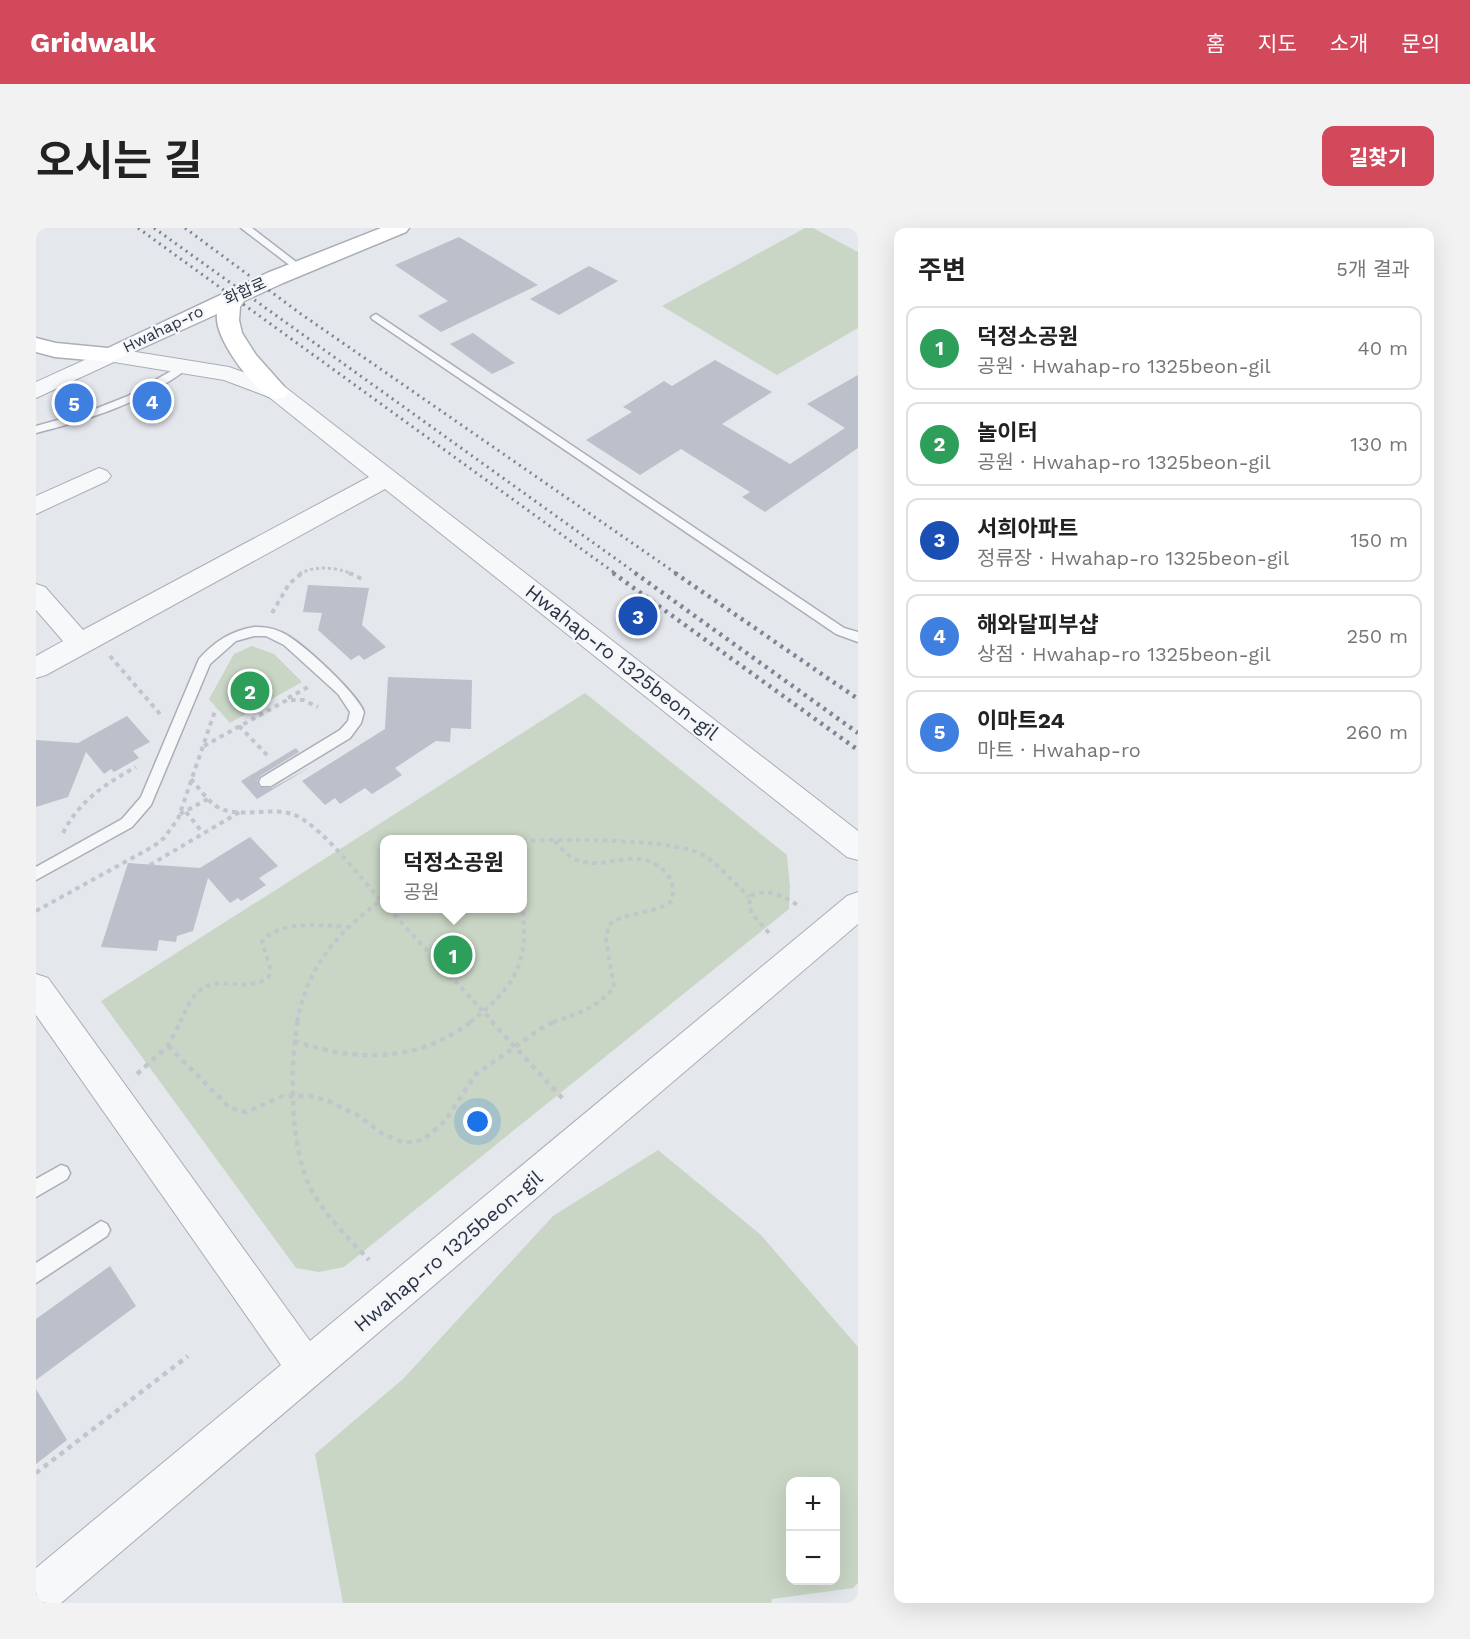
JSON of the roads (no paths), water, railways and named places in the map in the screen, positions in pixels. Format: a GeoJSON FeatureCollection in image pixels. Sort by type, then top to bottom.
{"type":"FeatureCollection","features":[{"type":"Feature","properties":{"kind":"main road"},"geometry":{"type":"LineString","coordinates":[[299,268],[399,228]]}},
{"type":"Feature","properties":{"kind":"main road","name":"화합로"},"geometry":{"type":"LineString","coordinates":[[215,304],[299,268]]}},
{"type":"Feature","properties":{"kind":"main road"},"geometry":{"type":"LineString","coordinates":[[237,295],[229,306],[228,328],[242,351],[277,392]]}},
{"type":"Feature","properties":{"kind":"main road","name":"Hwahap-ro"},"geometry":{"type":"LineString","coordinates":[[36,345],[55,350],[111,355],[215,304]]}},
{"type":"Feature","properties":{"kind":"street","name":"Hwahap-ro 1325beon-gil"},"geometry":{"type":"LineString","coordinates":[[111,355],[229,374],[277,392],[858,848]]}},
{"type":"Feature","properties":{"kind":"street","name":"Hwahap-ro"},"geometry":{"type":"LineString","coordinates":[[43,388],[111,355]]}},
{"type":"Feature","properties":{"kind":"street"},"geometry":{"type":"LineString","coordinates":[[36,506],[99,476]]}},
{"type":"Feature","properties":{"kind":"street"},"geometry":{"type":"LineString","coordinates":[[36,668],[384,478]]}},
{"type":"Feature","properties":{"kind":"street"},"geometry":{"type":"LineString","coordinates":[[36,593],[80,644]]}},
{"type":"Feature","properties":{"kind":"street","name":"Hwahap-ro 1325beon-gil"},"geometry":{"type":"LineString","coordinates":[[36,1596],[858,905]]}},
{"type":"Feature","properties":{"kind":"street"},"geometry":{"type":"LineString","coordinates":[[36,988],[307,1369]]}},
{"type":"Feature","properties":{"kind":"lane"},"geometry":{"type":"LineString","coordinates":[[246,228],[299,268]]}},
{"type":"Feature","properties":{"kind":"lane"},"geometry":{"type":"LineString","coordinates":[[376,317],[840,631],[858,637]]}},
{"type":"Feature","properties":{"kind":"lane"},"geometry":{"type":"LineString","coordinates":[[36,430],[73,420],[145,393],[166,381],[183,367]]}},
{"type":"Feature","properties":{"kind":"lane"},"geometry":{"type":"LineString","coordinates":[[36,874],[127,823],[136,815],[153,787],[204,662],[214,648],[225,640],[249,631],[267,631],[289,642],[350,699],[357,712],[354,723],[345,734],[266,782]]}},
{"type":"Feature","properties":{"kind":"lane"},"geometry":{"type":"LineString","coordinates":[[36,1190],[61,1173]]}},
{"type":"Feature","properties":{"kind":"lane"},"geometry":{"type":"LineString","coordinates":[[36,1274],[101,1230]]}},
{"type":"Feature","properties":{"kind":"railway"},"geometry":{"type":"LineString","coordinates":[[138,228],[616,574]]}},
{"type":"Feature","properties":{"kind":"railway"},"geometry":{"type":"LineString","coordinates":[[154,228],[637,574]]}},
{"type":"Feature","properties":{"kind":"railway"},"geometry":{"type":"LineString","coordinates":[[185,228],[301,314],[677,574]]}},
{"type":"Feature","properties":{"kind":"railway"},"geometry":{"type":"LineString","coordinates":[[613,573],[858,750]]}},
{"type":"Feature","properties":{"kind":"railway"},"geometry":{"type":"LineString","coordinates":[[635,573],[858,733]]}},
{"type":"Feature","properties":{"kind":"railway"},"geometry":{"type":"LineString","coordinates":[[675,573],[858,699]]}},
{"type":"Feature","properties":{"kind":"place","name":"해와달피부샵"},"geometry":{"type":"Point","coordinates":[152,401]}},
{"type":"Feature","properties":{"kind":"place","name":"이마트24"},"geometry":{"type":"Point","coordinates":[74,403]}},
{"type":"Feature","properties":{"kind":"place","name":"서희아파트"},"geometry":{"type":"Point","coordinates":[638,616]}},
{"type":"Feature","properties":{"kind":"place","name":"놀이터"},"geometry":{"type":"Point","coordinates":[250,691]}},
{"type":"Feature","properties":{"kind":"place","name":"덕정소공원"},"geometry":{"type":"Point","coordinates":[453,955]}}]}
